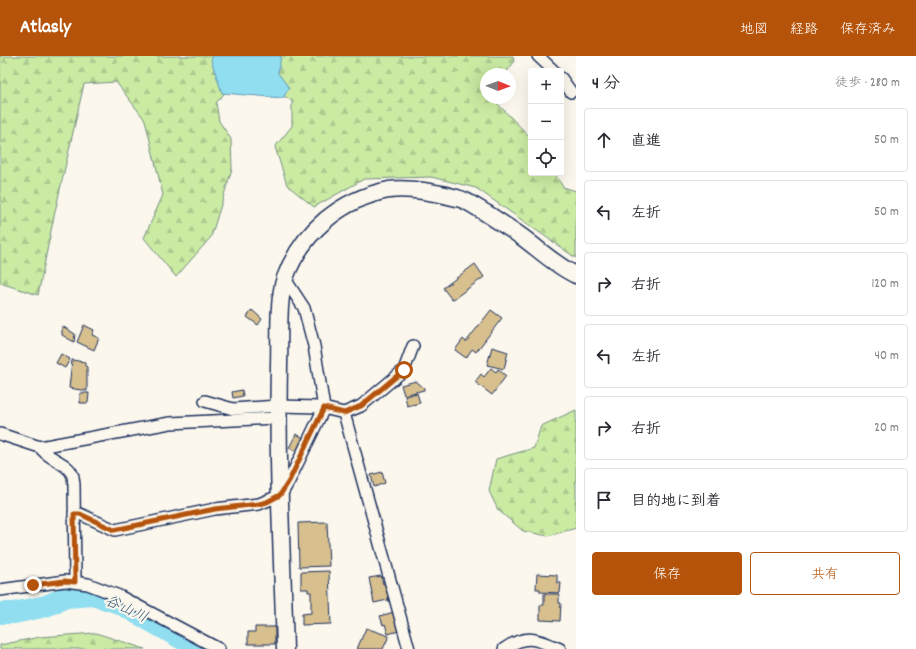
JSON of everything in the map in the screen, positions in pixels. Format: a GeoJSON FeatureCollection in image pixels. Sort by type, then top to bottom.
{"type":"FeatureCollection","features":[{"type":"Feature","properties":{"kind":"street"},"geometry":{"type":"LineString","coordinates":[[538,56],[551,68]]}},
{"type":"Feature","properties":{"kind":"street"},"geometry":{"type":"LineString","coordinates":[[564,83],[570,92]]}},
{"type":"Feature","properties":{"kind":"street"},"geometry":{"type":"LineString","coordinates":[[285,649],[278,412],[280,306],[285,279],[295,258],[310,235],[327,218],[347,205],[370,195],[390,190],[413,190],[437,193],[460,198],[500,222],[548,258],[576,275]]}},
{"type":"Feature","properties":{"kind":"street"},"geometry":{"type":"LineString","coordinates":[[74,514],[80,514],[114,530],[215,509],[259,504],[280,495],[289,481],[324,408],[314,346],[304,308],[285,279]]}},
{"type":"Feature","properties":{"kind":"street"},"geometry":{"type":"LineString","coordinates":[[0,434],[40,447],[170,424],[324,408],[344,413],[361,406],[404,370],[413,346]]}},
{"type":"Feature","properties":{"kind":"street"},"geometry":{"type":"LineString","coordinates":[[205,401],[233,409],[278,412]]}},
{"type":"Feature","properties":{"kind":"street"},"geometry":{"type":"LineString","coordinates":[[344,413],[409,649]]}},
{"type":"Feature","properties":{"kind":"street"},"geometry":{"type":"LineString","coordinates":[[40,447],[44,453],[73,474],[75,582]]}},
{"type":"Feature","properties":{"kind":"street"},"geometry":{"type":"LineString","coordinates":[[0,590],[65,581],[88,584],[119,596],[219,649]]}},
{"type":"Feature","properties":{"kind":"street"},"geometry":{"type":"LineString","coordinates":[[504,649],[515,641],[526,639],[534,639],[560,649]]}},
{"type":"Feature","properties":{"kind":"green space"},"geometry":{"type":"Polygon","coordinates":[[[0,56],[513,56],[514,62],[510,68],[480,68],[480,104],[498,104],[528,135],[528,176],[556,176],[563,187],[576,191],[576,258],[476,188],[431,177],[364,179],[314,207],[287,185],[275,147],[292,126],[292,101],[270,87],[232,85],[216,103],[219,121],[231,139],[232,169],[211,237],[176,277],[144,238],[163,195],[145,120],[116,82],[84,84],[38,295],[0,283],[0,56]]]}},
{"type":"Feature","properties":{"kind":"green space"},"geometry":{"type":"Polygon","coordinates":[[[576,410],[576,528],[548,536],[523,531],[498,510],[489,491],[496,459],[534,448],[541,426],[576,410]]]}},
{"type":"Feature","properties":{"kind":"green space"},"geometry":{"type":"Polygon","coordinates":[[[96,633],[145,649],[0,649],[0,645],[40,637],[96,633]]]}},
{"type":"Feature","properties":{"kind":"water"},"geometry":{"type":"Polygon","coordinates":[[[213,56],[281,56],[278,73],[289,88],[283,98],[222,93],[211,60],[213,56]]]}},
{"type":"Feature","properties":{"kind":"building"},"geometry":{"type":"Polygon","coordinates":[[[475,264],[484,277],[452,300],[443,288],[475,264]]]}},
{"type":"Feature","properties":{"kind":"building"},"geometry":{"type":"Polygon","coordinates":[[[252,310],[262,319],[258,325],[247,317],[252,310]]]}},
{"type":"Feature","properties":{"kind":"building"},"geometry":{"type":"Polygon","coordinates":[[[491,310],[502,318],[476,352],[472,349],[466,358],[455,350],[463,339],[466,342],[491,310]]]}},
{"type":"Feature","properties":{"kind":"building"},"geometry":{"type":"Polygon","coordinates":[[[84,325],[94,330],[92,335],[99,338],[94,350],[77,342],[84,325]]]}},
{"type":"Feature","properties":{"kind":"building"},"geometry":{"type":"Polygon","coordinates":[[[62,326],[75,334],[74,342],[62,335],[62,326]]]}},
{"type":"Feature","properties":{"kind":"building"},"geometry":{"type":"Polygon","coordinates":[[[492,347],[508,352],[504,369],[487,365],[492,347]]]}},
{"type":"Feature","properties":{"kind":"building"},"geometry":{"type":"Polygon","coordinates":[[[61,354],[70,359],[65,368],[56,363],[61,354]]]}},
{"type":"Feature","properties":{"kind":"building"},"geometry":{"type":"Polygon","coordinates":[[[72,360],[85,362],[85,366],[87,367],[87,391],[69,388],[72,360]]]}},
{"type":"Feature","properties":{"kind":"building"},"geometry":{"type":"Polygon","coordinates":[[[491,368],[496,372],[498,369],[506,376],[492,395],[475,382],[481,374],[484,377],[491,368]]]}},
{"type":"Feature","properties":{"kind":"building"},"geometry":{"type":"Polygon","coordinates":[[[416,381],[424,388],[424,390],[404,395],[401,385],[416,381]]]}},
{"type":"Feature","properties":{"kind":"building"},"geometry":{"type":"Polygon","coordinates":[[[242,390],[243,396],[233,398],[232,392],[242,390]]]}},
{"type":"Feature","properties":{"kind":"building"},"geometry":{"type":"Polygon","coordinates":[[[80,393],[89,393],[88,403],[80,403],[80,393]]]}},
{"type":"Feature","properties":{"kind":"building"},"geometry":{"type":"Polygon","coordinates":[[[417,393],[420,403],[407,406],[405,396],[417,393]]]}},
{"type":"Feature","properties":{"kind":"building"},"geometry":{"type":"Polygon","coordinates":[[[296,434],[304,438],[297,452],[289,448],[296,434]]]}},
{"type":"Feature","properties":{"kind":"building"},"geometry":{"type":"Polygon","coordinates":[[[382,472],[385,483],[374,487],[371,475],[382,472]]]}},
{"type":"Feature","properties":{"kind":"building"},"geometry":{"type":"Polygon","coordinates":[[[327,522],[329,566],[299,567],[298,523],[327,522]]]}},
{"type":"Feature","properties":{"kind":"building"},"geometry":{"type":"Polygon","coordinates":[[[329,571],[331,624],[302,625],[302,614],[311,613],[311,592],[308,592],[308,589],[301,589],[301,572],[329,571]]]}},
{"type":"Feature","properties":{"kind":"building"},"geometry":{"type":"Polygon","coordinates":[[[537,574],[557,575],[557,583],[561,583],[560,593],[540,592],[540,589],[536,589],[537,574]]]}},
{"type":"Feature","properties":{"kind":"building"},"geometry":{"type":"Polygon","coordinates":[[[381,576],[383,584],[387,583],[392,599],[374,603],[369,578],[381,576]]]}},
{"type":"Feature","properties":{"kind":"building"},"geometry":{"type":"Polygon","coordinates":[[[544,594],[559,594],[559,603],[561,603],[560,621],[540,620],[540,605],[544,605],[544,594]]]}},
{"type":"Feature","properties":{"kind":"building"},"geometry":{"type":"Polygon","coordinates":[[[394,612],[399,631],[388,634],[385,624],[383,625],[380,616],[394,612]]]}},
{"type":"Feature","properties":{"kind":"building"},"geometry":{"type":"Polygon","coordinates":[[[255,627],[275,627],[275,644],[248,644],[248,632],[255,632],[255,627]]]}},
{"type":"Feature","properties":{"kind":"building"},"geometry":{"type":"Polygon","coordinates":[[[366,628],[389,636],[383,649],[357,649],[366,628]]]}},
{"type":"Feature","properties":{"kind":"waterway","name":"谷山川"},"geometry":{"type":"LineString","coordinates":[[0,613],[14,613],[46,606],[66,597],[93,595],[119,603],[200,649]]}},
{"type":"Feature","properties":{"kind":"route"},"geometry":{"type":"LineString","coordinates":[[33,585],[65,581],[75,582],[74,514],[80,514],[114,530],[215,509],[259,504],[267,502],[280,495],[289,481],[324,408],[344,413],[361,406],[404,370]]}}]}
